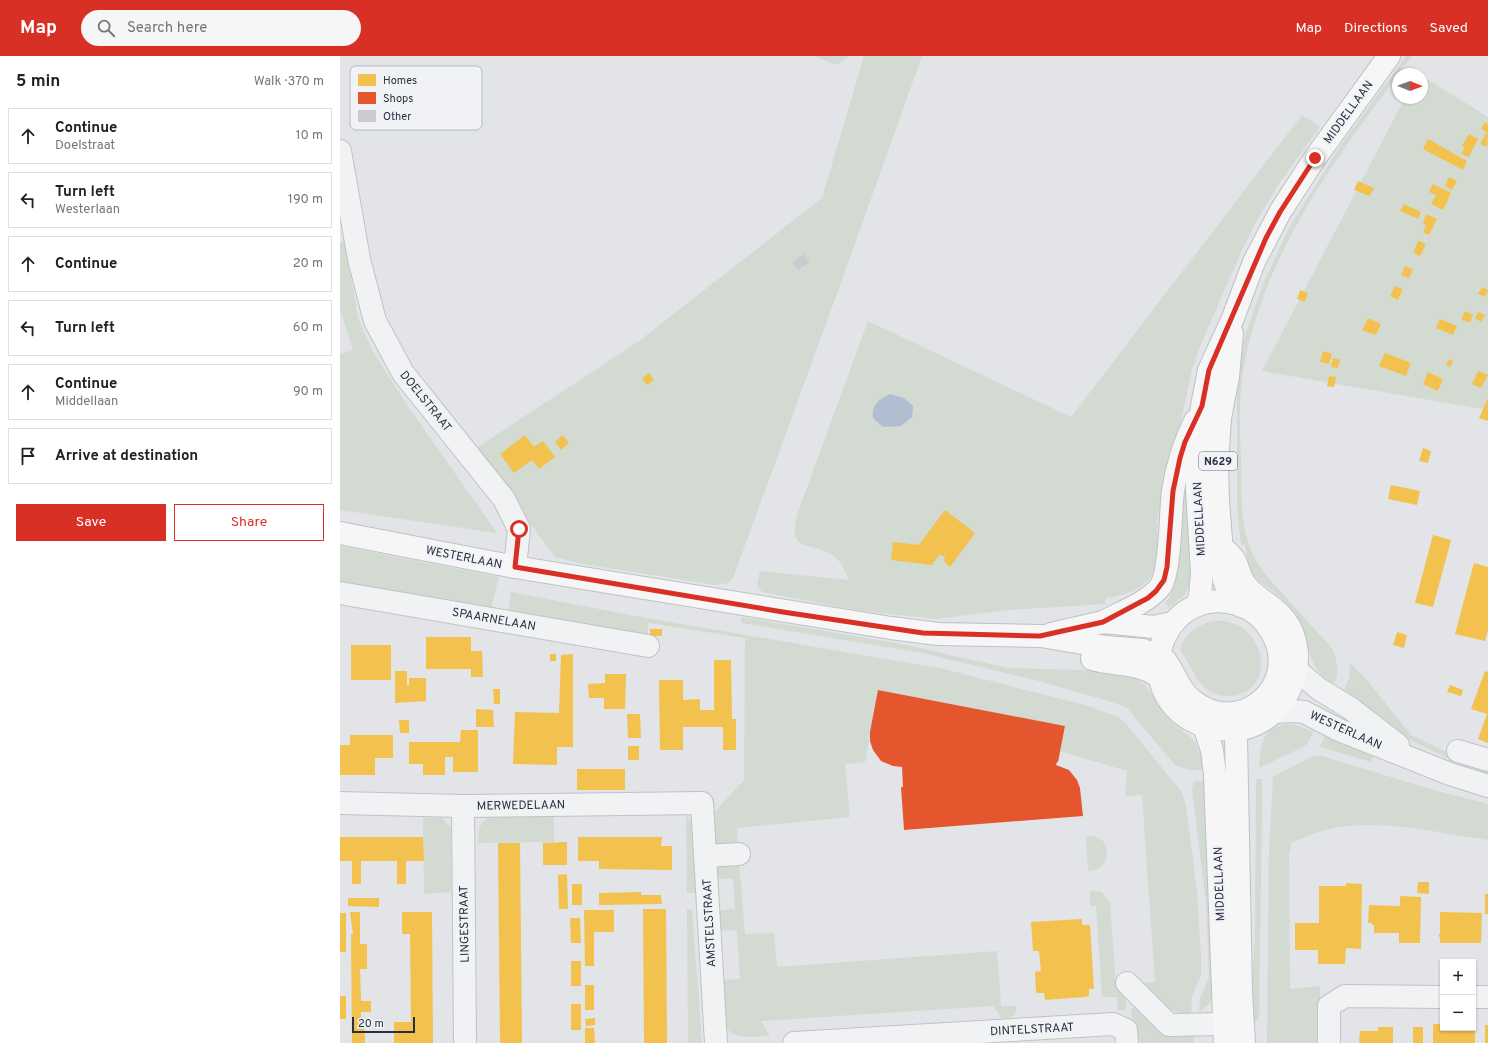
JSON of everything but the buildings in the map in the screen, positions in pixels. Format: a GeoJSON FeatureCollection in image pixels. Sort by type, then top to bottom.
{"type":"FeatureCollection","features":[{"type":"Feature","properties":{"kind":"main road","name":"MIDDELLAAN"},"geometry":{"type":"LineString","coordinates":[[1197,606],[1200,596],[1202,573],[1197,490],[1197,447],[1202,406],[1209,370],[1233,318],[1254,262],[1280,212],[1315,158],[1389,56]]}},
{"type":"Feature","properties":{"kind":"main road","name":"MIDDELLAAN"},"geometry":{"type":"LineString","coordinates":[[1233,318],[1228,377],[1220,418],[1218,448],[1220,545],[1226,588],[1230,595],[1246,598]]}},
{"type":"Feature","properties":{"kind":"main road"},"geometry":{"type":"LineString","coordinates":[[1103,622],[1148,598],[1156,591],[1164,580],[1167,567],[1173,491],[1180,458],[1185,442],[1202,406]]}},
{"type":"Feature","properties":{"kind":"main road","name":"WESTERLAAN"},"geometry":{"type":"LineString","coordinates":[[340,533],[515,567],[783,612],[923,633],[1040,636],[1103,622],[1154,627],[1172,623]]}},
{"type":"Feature","properties":{"kind":"main road"},"geometry":{"type":"LineString","coordinates":[[1246,598],[1259,616],[1266,622],[1276,640],[1280,655],[1278,675],[1270,691],[1257,704],[1253,719]]}},
{"type":"Feature","properties":{"kind":"main road"},"geometry":{"type":"LineString","coordinates":[[1246,598],[1272,606],[1289,626],[1295,643],[1296,670],[1286,697],[1253,719],[1223,730],[1204,726],[1177,710],[1166,694],[1159,666],[1162,641],[1172,623],[1180,616],[1197,606],[1246,598]]}},
{"type":"Feature","properties":{"kind":"main road","name":"WESTERLAAN"},"geometry":{"type":"LineString","coordinates":[[1040,636],[1095,660],[1132,664],[1151,671],[1159,666]]}},
{"type":"Feature","properties":{"kind":"main road"},"geometry":{"type":"LineString","coordinates":[[1280,655],[1296,670]]}},
{"type":"Feature","properties":{"kind":"main road"},"geometry":{"type":"LineString","coordinates":[[1159,666],[1170,666],[1184,692],[1200,706],[1220,713],[1253,719]]}},
{"type":"Feature","properties":{"kind":"main road","name":"MIDDELLAAN"},"geometry":{"type":"LineString","coordinates":[[1244,1043],[1241,992],[1238,789],[1253,719]]}},
{"type":"Feature","properties":{"kind":"main road","name":"MIDDELLAAN"},"geometry":{"type":"LineString","coordinates":[[1204,726],[1212,750],[1215,775],[1224,1033]]}},
{"type":"Feature","properties":{"kind":"street","name":"DOELSTRAAT"},"geometry":{"type":"LineString","coordinates":[[340,151],[359,259],[375,321],[403,373],[504,499],[519,529],[515,567]]}},
{"type":"Feature","properties":{"kind":"street","name":"SPAARNELAAN"},"geometry":{"type":"LineString","coordinates":[[340,594],[648,646]]}},
{"type":"Feature","properties":{"kind":"street","name":"WESTERLAAN"},"geometry":{"type":"LineString","coordinates":[[1296,670],[1319,689],[1350,708],[1416,760]]}},
{"type":"Feature","properties":{"kind":"street","name":"WESTERLAAN"},"geometry":{"type":"LineString","coordinates":[[1253,719],[1292,711],[1304,712],[1340,730],[1450,774],[1488,786]]}},
{"type":"Feature","properties":{"kind":"street"},"geometry":{"type":"LineString","coordinates":[[1458,751],[1488,760]]}},
{"type":"Feature","properties":{"kind":"street","name":"MERWEDELAAN"},"geometry":{"type":"LineString","coordinates":[[340,803],[463,806],[702,803]]}},
{"type":"Feature","properties":{"kind":"street","name":"AMSTELSTRAAT"},"geometry":{"type":"LineString","coordinates":[[702,803],[716,1043]]}},
{"type":"Feature","properties":{"kind":"street","name":"LINGESTRAAT"},"geometry":{"type":"LineString","coordinates":[[463,806],[465,1043]]}},
{"type":"Feature","properties":{"kind":"street"},"geometry":{"type":"LineString","coordinates":[[705,856],[739,854]]}},
{"type":"Feature","properties":{"kind":"street"},"geometry":{"type":"LineString","coordinates":[[1127,983],[1168,1025],[1224,1033]]}},
{"type":"Feature","properties":{"kind":"street"},"geometry":{"type":"LineString","coordinates":[[1329,1043],[1329,1006],[1345,996],[1440,997]]}},
{"type":"Feature","properties":{"kind":"street"},"geometry":{"type":"LineString","coordinates":[[1476,997],[1488,997]]}},
{"type":"Feature","properties":{"kind":"street","name":"DINTELSTRAAT"},"geometry":{"type":"LineString","coordinates":[[794,1043],[1114,1024],[1127,1037]]}},
{"type":"Feature","properties":{"kind":"shaded area"},"geometry":{"type":"Polygon","coordinates":[[[815,56],[849,56],[836,65],[815,56]]]}},
{"type":"Feature","properties":{"kind":"shaded area"},"geometry":{"type":"Polygon","coordinates":[[[864,56],[922,56],[733,578],[728,583],[716,585],[582,564],[555,557],[475,449],[639,341],[822,198],[864,56]]]}},
{"type":"Feature","properties":{"kind":"shaded area"},"geometry":{"type":"Polygon","coordinates":[[[1406,56],[1412,56],[1403,68],[1397,68],[1406,56]]]}},
{"type":"Feature","properties":{"kind":"shaded area"},"geometry":{"type":"Polygon","coordinates":[[[1392,75],[1392,83],[1332,166],[1308,204],[1287,244],[1268,284],[1253,327],[1243,372],[1240,394],[1242,508],[1245,532],[1256,561],[1267,576],[1331,647],[1335,655],[1337,665],[1337,675],[1334,684],[1318,671],[1310,655],[1302,629],[1291,609],[1272,590],[1259,581],[1249,569],[1245,545],[1241,545],[1237,505],[1237,373],[1242,346],[1264,282],[1289,228],[1341,145],[1392,75]]]}},
{"type":"Feature","properties":{"kind":"shaded area"},"geometry":{"type":"Polygon","coordinates":[[[1428,80],[1488,117],[1488,410],[1262,371],[1402,104],[1428,104],[1428,80]]]}},
{"type":"Feature","properties":{"kind":"shaded area"},"geometry":{"type":"Polygon","coordinates":[[[1302,115],[1320,127],[1278,185],[1256,222],[1241,252],[1202,342],[1192,369],[1162,512],[1158,513],[1156,563],[1150,578],[1144,584],[1122,595],[1106,598],[1106,604],[1008,610],[936,619],[862,611],[762,592],[757,585],[760,571],[849,580],[837,558],[825,551],[802,544],[798,541],[795,535],[795,526],[798,512],[868,321],[1071,417],[1302,115]],[[890,394],[886,396],[873,413],[877,422],[888,428],[890,394]]]}},
{"type":"Feature","properties":{"kind":"shaded area"},"geometry":{"type":"Polygon","coordinates":[[[345,241],[358,318],[372,350],[409,408],[497,533],[340,510],[340,354],[353,350],[340,308],[340,243],[345,241]]]}},
{"type":"Feature","properties":{"kind":"shaded area"},"geometry":{"type":"Polygon","coordinates":[[[1180,490],[1188,490],[1191,583],[1184,596],[1169,607],[1165,603],[1170,596],[1174,583],[1180,490]]]}},
{"type":"Feature","properties":{"kind":"shaded area"},"geometry":{"type":"Polygon","coordinates":[[[340,546],[499,577],[491,608],[340,582],[340,546]]]}},
{"type":"Feature","properties":{"kind":"shaded area"},"geometry":{"type":"Polygon","coordinates":[[[511,592],[646,618],[944,669],[1088,706],[1118,717],[1127,725],[1181,791],[1186,805],[1197,892],[1201,956],[1201,975],[1192,996],[1191,1014],[1169,1008],[1140,983],[1155,982],[1142,795],[1125,796],[1127,771],[1060,751],[1065,726],[878,690],[865,762],[845,764],[850,817],[737,828],[738,847],[719,847],[709,843],[709,818],[744,780],[745,638],[648,623],[648,639],[508,611],[511,592]]]}},
{"type":"Feature","properties":{"kind":"shaded area"},"geometry":{"type":"Polygon","coordinates":[[[742,617],[902,644],[1008,668],[1123,671],[1124,675],[1133,677],[1145,685],[1166,716],[1191,738],[1199,749],[1203,770],[1189,770],[1175,765],[1127,708],[1112,702],[1039,681],[922,653],[741,623],[742,617]]]}},
{"type":"Feature","properties":{"kind":"shaded area"},"geometry":{"type":"Polygon","coordinates":[[[1214,621],[1232,623],[1246,631],[1255,642],[1260,656],[1261,670],[1256,683],[1245,692],[1225,696],[1209,691],[1197,679],[1180,650],[1185,639],[1192,631],[1208,622],[1214,621]]]}},
{"type":"Feature","properties":{"kind":"shaded area"},"geometry":{"type":"Polygon","coordinates":[[[1350,663],[1367,680],[1411,735],[1453,755],[1488,767],[1488,774],[1451,760],[1395,732],[1343,694],[1349,678],[1350,663]]]}},
{"type":"Feature","properties":{"kind":"shaded area"},"geometry":{"type":"Polygon","coordinates":[[[1293,724],[1314,732],[1307,744],[1259,768],[1262,743],[1265,736],[1275,727],[1293,724]]]}},
{"type":"Feature","properties":{"kind":"shaded area"},"geometry":{"type":"Polygon","coordinates":[[[1327,731],[1373,757],[1371,762],[1320,747],[1327,731]]]}},
{"type":"Feature","properties":{"kind":"shaded area"},"geometry":{"type":"Polygon","coordinates":[[[1313,756],[1322,756],[1430,789],[1488,804],[1488,840],[1409,828],[1369,825],[1349,826],[1324,830],[1292,842],[1289,855],[1290,989],[1320,986],[1320,1043],[1267,1043],[1269,851],[1273,777],[1313,756]]]}},
{"type":"Feature","properties":{"kind":"shaded area"},"geometry":{"type":"Polygon","coordinates":[[[1256,779],[1262,779],[1259,1018],[1251,1025],[1250,1004],[1255,938],[1256,779]]]}},
{"type":"Feature","properties":{"kind":"shaded area"},"geometry":{"type":"Polygon","coordinates":[[[1208,780],[1216,996],[1199,1013],[1200,999],[1209,977],[1206,903],[1192,789],[1194,782],[1208,780]]]}},
{"type":"Feature","properties":{"kind":"shaded area"},"geometry":{"type":"Polygon","coordinates":[[[686,815],[691,821],[692,827],[697,893],[687,893],[686,815]]]}},
{"type":"Feature","properties":{"kind":"shaded area"},"geometry":{"type":"Polygon","coordinates":[[[491,817],[554,817],[554,842],[478,843],[481,824],[491,817]]]}},
{"type":"Feature","properties":{"kind":"shaded area"},"geometry":{"type":"Polygon","coordinates":[[[423,818],[442,818],[451,828],[451,892],[424,894],[423,818]]]}},
{"type":"Feature","properties":{"kind":"shaded area"},"geometry":{"type":"Polygon","coordinates":[[[1094,836],[1103,841],[1106,846],[1107,856],[1103,865],[1094,870],[1088,871],[1086,837],[1094,836]]]}},
{"type":"Feature","properties":{"kind":"shaded area"},"geometry":{"type":"Polygon","coordinates":[[[739,861],[745,934],[774,933],[777,967],[997,951],[1001,1006],[1017,1006],[1015,1014],[1011,1017],[1002,1019],[993,1006],[761,1021],[770,1036],[742,1037],[732,1033],[727,1028],[722,1013],[720,980],[740,979],[737,930],[717,931],[716,911],[735,909],[733,879],[713,879],[713,866],[739,861]]]}},
{"type":"Feature","properties":{"kind":"shaded area"},"geometry":{"type":"Polygon","coordinates":[[[1090,891],[1101,892],[1110,902],[1116,986],[1126,994],[1126,1010],[1118,1011],[1117,997],[1102,997],[1096,906],[1090,906],[1090,891]]]}},
{"type":"Feature","properties":{"kind":"shaded area"},"geometry":{"type":"Polygon","coordinates":[[[687,909],[692,910],[702,1043],[688,1043],[687,909]]]}},
{"type":"Feature","properties":{"kind":"shaded area"},"geometry":{"type":"Polygon","coordinates":[[[1139,1007],[1193,1034],[1194,1043],[1141,1043],[1140,1041],[1135,1041],[1131,1008],[1139,1007]]]}},
{"type":"Feature","properties":{"kind":"water"},"geometry":{"type":"Polygon","coordinates":[[[890,394],[904,398],[913,406],[912,417],[901,426],[883,427],[873,418],[873,409],[877,403],[890,394]]]}},
{"type":"Feature","properties":{"kind":"route"},"geometry":{"type":"LineString","coordinates":[[519,529],[515,567],[783,612],[938,634],[1040,636],[1103,622],[1148,598],[1160,587],[1164,580],[1167,567],[1173,491],[1180,458],[1182,449],[1202,406],[1209,370],[1233,318],[1242,290],[1254,262],[1280,212],[1315,158]]}}]}
